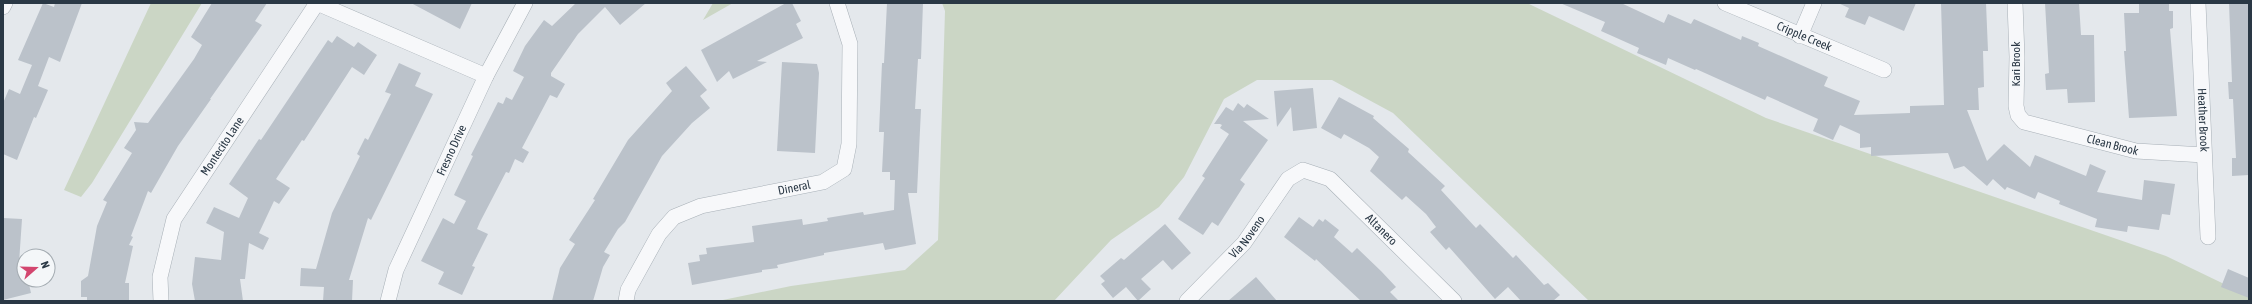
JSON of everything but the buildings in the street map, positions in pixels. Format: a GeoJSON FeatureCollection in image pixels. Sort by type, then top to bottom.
{"type":"FeatureCollection","features":[{"type":"Feature","properties":{"kind":"street"},"geometry":{"type":"LineString","coordinates":[[3,7],[5,3]]}},
{"type":"Feature","properties":{"kind":"street","name":"Montecito Lane"},"geometry":{"type":"LineString","coordinates":[[161,301],[160,277],[174,220],[317,3],[486,76]]}},
{"type":"Feature","properties":{"kind":"street","name":"Fresno Drive"},"geometry":{"type":"LineString","coordinates":[[388,301],[396,270],[486,76],[525,3]]}},
{"type":"Feature","properties":{"kind":"street","name":"Dineral"},"geometry":{"type":"LineString","coordinates":[[626,301],[628,290],[659,234],[674,217],[701,206],[823,182],[844,169],[849,144],[850,44],[837,3]]}},
{"type":"Feature","properties":{"kind":"street","name":"Cripple Creek"},"geometry":{"type":"LineString","coordinates":[[1725,3],[1800,36],[1884,70]]}},
{"type":"Feature","properties":{"kind":"street"},"geometry":{"type":"LineString","coordinates":[[1800,36],[1814,3]]}},
{"type":"Feature","properties":{"kind":"street","name":"Kari Brook"},"geometry":{"type":"LineString","coordinates":[[2015,3],[2017,57],[2016,106],[2018,115],[2024,122]]}},
{"type":"Feature","properties":{"kind":"street","name":"Heather Brook"},"geometry":{"type":"LineString","coordinates":[[2198,3],[2208,237]]}},
{"type":"Feature","properties":{"kind":"street","name":"Clean Brook"},"geometry":{"type":"LineString","coordinates":[[2024,122],[2136,151],[2204,155]]}},
{"type":"Feature","properties":{"kind":"street","name":"Via Noveno"},"geometry":{"type":"LineString","coordinates":[[1188,301],[1244,243],[1288,180],[1303,170]]}},
{"type":"Feature","properties":{"kind":"street","name":"Altanero"},"geometry":{"type":"LineString","coordinates":[[1303,170],[1330,179],[1454,301]]}},
{"type":"Feature","properties":{"kind":"green space"},"geometry":{"type":"Polygon","coordinates":[[[151,3],[202,3],[92,183],[81,197],[64,190],[151,3]]]}},
{"type":"Feature","properties":{"kind":"green space"},"geometry":{"type":"Polygon","coordinates":[[[713,3],[733,3],[703,20],[713,3]]]}},
{"type":"Feature","properties":{"kind":"green space"},"geometry":{"type":"Polygon","coordinates":[[[942,3],[1527,3],[1766,118],[2166,256],[2249,296],[2249,301],[1589,301],[1393,113],[1332,80],[1257,80],[1224,99],[1184,177],[1159,207],[1111,240],[1054,301],[718,301],[791,286],[905,270],[938,240],[945,11],[942,3]]]}}]}
